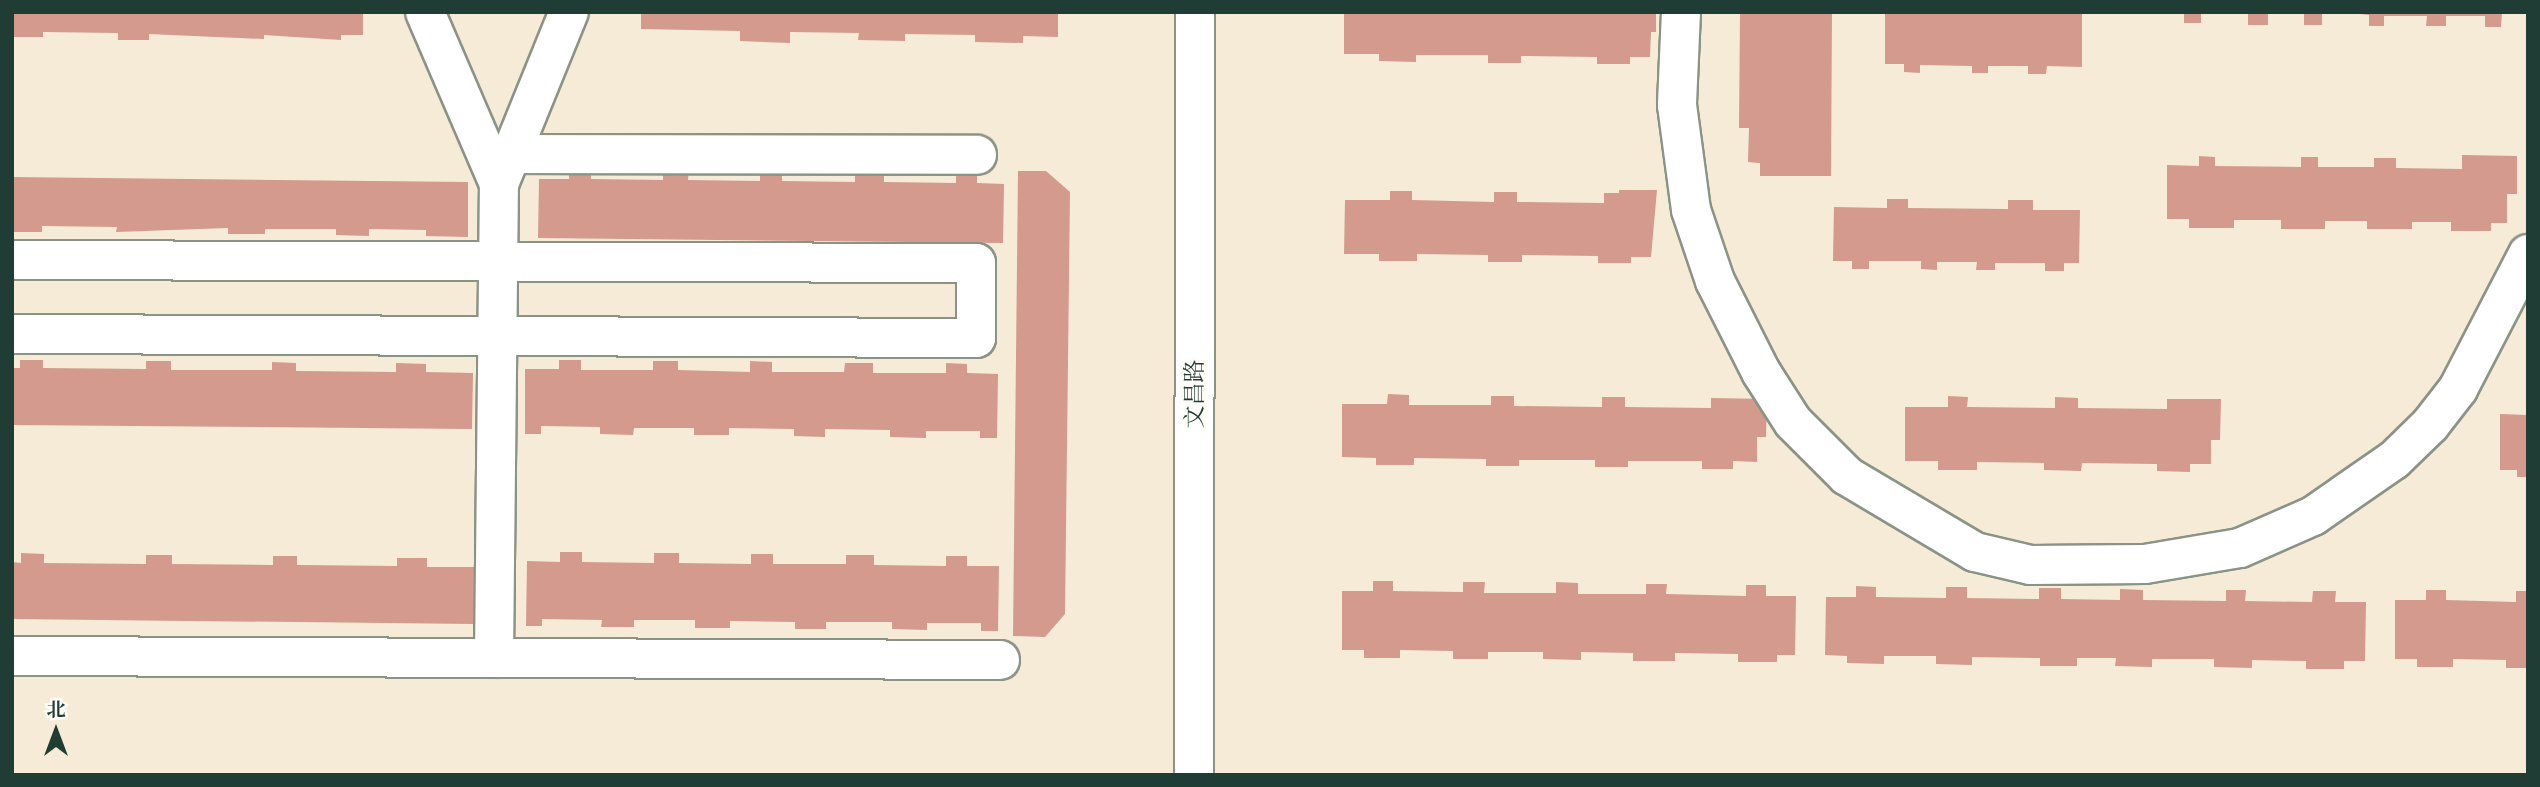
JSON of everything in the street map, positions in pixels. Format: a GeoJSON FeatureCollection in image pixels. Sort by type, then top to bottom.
{"type":"FeatureCollection","features":[{"type":"Feature","properties":{"kind":"street"},"geometry":{"type":"LineString","coordinates":[[425,12],[505,169]]}},
{"type":"Feature","properties":{"kind":"street"},"geometry":{"type":"LineString","coordinates":[[494,658],[498,261],[505,169],[569,12]]}},
{"type":"Feature","properties":{"kind":"street","name":"文昌路"},"geometry":{"type":"LineString","coordinates":[[1194,775],[1195,12]]}},
{"type":"Feature","properties":{"kind":"street"},"geometry":{"type":"LineString","coordinates":[[1681,12],[1677,105],[1691,210],[1715,281],[1761,372],[1793,422],[1847,476],[1975,552],[2030,565],[2146,564],[2240,548],[2313,516],[2384,468],[2430,425],[2458,389],[2528,254]]}},
{"type":"Feature","properties":{"kind":"street"},"geometry":{"type":"LineString","coordinates":[[505,169],[978,155]]}},
{"type":"Feature","properties":{"kind":"street"},"geometry":{"type":"LineString","coordinates":[[12,260],[976,262],[976,338],[12,334]]}},
{"type":"Feature","properties":{"kind":"street"},"geometry":{"type":"LineString","coordinates":[[12,656],[1000,660]]}},
{"type":"Feature","properties":{"kind":"building"},"geometry":{"type":"Polygon","coordinates":[[[12,12],[363,12],[363,35],[341,35],[341,40],[264,35],[264,39],[149,34],[149,40],[118,40],[118,33],[43,32],[43,37],[12,37],[12,12]]]}},
{"type":"Feature","properties":{"kind":"building"},"geometry":{"type":"Polygon","coordinates":[[[641,12],[1058,12],[1058,37],[1023,36],[1023,43],[975,42],[975,35],[905,34],[905,41],[858,40],[859,33],[790,32],[790,43],[740,41],[740,31],[641,29],[641,12]]]}},
{"type":"Feature","properties":{"kind":"building"},"geometry":{"type":"Polygon","coordinates":[[[1344,12],[1656,12],[1656,32],[1651,32],[1650,57],[1630,57],[1630,64],[1597,64],[1597,57],[1521,56],[1521,63],[1488,63],[1488,55],[1416,55],[1416,62],[1379,61],[1379,54],[1344,54],[1344,12]]]}},
{"type":"Feature","properties":{"kind":"building"},"geometry":{"type":"Polygon","coordinates":[[[1740,12],[1832,12],[1831,176],[1760,176],[1760,163],[1748,162],[1749,128],[1739,128],[1740,12]]]}},
{"type":"Feature","properties":{"kind":"building"},"geometry":{"type":"Polygon","coordinates":[[[1885,12],[2082,13],[2082,67],[2047,66],[2046,74],[2028,74],[2028,66],[1988,66],[1988,73],[1972,73],[1972,66],[1920,65],[1920,73],[1904,72],[1904,64],[1885,64],[1885,12]]]}},
{"type":"Feature","properties":{"kind":"building"},"geometry":{"type":"Polygon","coordinates":[[[2184,12],[2201,12],[2201,23],[2184,23],[2184,12]]]}},
{"type":"Feature","properties":{"kind":"building"},"geometry":{"type":"Polygon","coordinates":[[[2248,12],[2268,12],[2268,25],[2248,25],[2248,12]]]}},
{"type":"Feature","properties":{"kind":"building"},"geometry":{"type":"Polygon","coordinates":[[[2304,12],[2322,12],[2322,25],[2304,25],[2304,12]]]}},
{"type":"Feature","properties":{"kind":"building"},"geometry":{"type":"Polygon","coordinates":[[[2341,12],[2502,12],[2501,27],[2485,27],[2485,16],[2446,16],[2446,26],[2426,26],[2427,16],[2384,16],[2384,26],[2369,26],[2369,15],[2341,12]]]}},
{"type":"Feature","properties":{"kind":"building"},"geometry":{"type":"Polygon","coordinates":[[[2462,155],[2517,156],[2517,194],[2507,194],[2507,223],[2491,223],[2491,231],[2451,231],[2451,222],[2412,222],[2412,229],[2367,229],[2367,221],[2325,221],[2325,229],[2281,229],[2281,220],[2234,220],[2234,228],[2189,228],[2189,219],[2167,219],[2167,165],[2199,166],[2199,156],[2215,157],[2215,166],[2301,167],[2301,157],[2318,157],[2318,167],[2374,167],[2374,158],[2396,158],[2396,168],[2462,169],[2462,155]]]}},
{"type":"Feature","properties":{"kind":"building"},"geometry":{"type":"Polygon","coordinates":[[[569,169],[591,170],[591,179],[663,180],[663,170],[689,170],[688,180],[760,181],[760,171],[782,172],[782,181],[855,182],[855,172],[884,173],[884,182],[956,183],[956,173],[977,173],[977,183],[1004,184],[1003,243],[538,238],[539,179],[569,179],[569,169]]]}},
{"type":"Feature","properties":{"kind":"building"},"geometry":{"type":"Polygon","coordinates":[[[1018,171],[1046,171],[1070,192],[1065,614],[1045,637],[1013,636],[1018,171]]]}},
{"type":"Feature","properties":{"kind":"building"},"geometry":{"type":"Polygon","coordinates":[[[12,177],[468,182],[468,237],[426,236],[426,230],[369,229],[369,236],[336,235],[336,229],[265,229],[265,234],[228,234],[228,228],[116,232],[117,227],[42,226],[42,232],[12,232],[12,177]]]}},
{"type":"Feature","properties":{"kind":"building"},"geometry":{"type":"Polygon","coordinates":[[[1619,190],[1657,190],[1651,257],[1631,257],[1631,263],[1598,263],[1598,256],[1522,255],[1522,262],[1488,262],[1488,255],[1417,254],[1417,261],[1379,261],[1379,254],[1344,254],[1345,200],[1390,200],[1390,191],[1412,191],[1412,200],[1494,202],[1494,192],[1517,192],[1517,202],[1604,203],[1604,193],[1619,193],[1619,190]]]}},
{"type":"Feature","properties":{"kind":"building"},"geometry":{"type":"Polygon","coordinates":[[[1887,199],[1908,199],[1908,208],[2008,209],[2008,200],[2033,200],[2033,210],[2080,210],[2079,263],[2064,263],[2064,271],[2045,271],[2045,263],[1995,263],[1995,270],[1976,270],[1977,262],[1937,262],[1937,270],[1921,269],[1921,261],[1869,261],[1869,269],[1852,269],[1852,261],[1833,261],[1834,207],[1887,208],[1887,199]]]}},
{"type":"Feature","properties":{"kind":"building"},"geometry":{"type":"Polygon","coordinates":[[[20,360],[43,360],[43,368],[146,369],[146,361],[171,361],[171,370],[272,370],[272,362],[296,363],[296,371],[396,372],[396,363],[426,364],[426,372],[473,373],[472,429],[12,425],[12,368],[20,368],[20,360]]]}},
{"type":"Feature","properties":{"kind":"building"},"geometry":{"type":"Polygon","coordinates":[[[559,360],[581,360],[581,370],[653,370],[653,361],[678,361],[678,370],[750,372],[750,361],[772,362],[772,372],[844,372],[845,363],[873,363],[873,373],[946,373],[946,363],[967,364],[967,373],[998,374],[997,438],[980,438],[980,431],[926,431],[926,438],[890,437],[890,430],[825,429],[825,437],[794,436],[794,429],[729,428],[729,435],[694,435],[694,428],[634,428],[633,435],[600,434],[600,427],[541,426],[541,434],[525,434],[525,369],[559,369],[559,360]]]}},
{"type":"Feature","properties":{"kind":"building"},"geometry":{"type":"Polygon","coordinates":[[[1388,394],[1409,395],[1409,405],[1491,405],[1491,396],[1514,396],[1514,406],[1602,407],[1602,397],[1625,397],[1625,407],[1711,408],[1711,398],[1767,399],[1766,437],[1757,437],[1757,462],[1733,461],[1733,469],[1702,469],[1702,461],[1628,461],[1628,467],[1595,467],[1595,460],[1519,460],[1519,466],[1486,466],[1486,459],[1414,458],[1414,465],[1376,465],[1376,458],[1342,457],[1342,404],[1387,404],[1388,394]]]}},
{"type":"Feature","properties":{"kind":"building"},"geometry":{"type":"Polygon","coordinates":[[[1948,396],[1968,397],[1967,407],[2055,408],[2055,397],[2078,398],[2078,408],[2167,409],[2167,399],[2221,399],[2220,440],[2211,440],[2211,464],[2190,464],[2190,472],[2157,471],[2157,464],[2082,463],[2081,471],[2044,470],[2044,463],[1977,462],[1977,470],[1938,470],[1938,461],[1905,461],[1905,407],[1948,407],[1948,396]]]}},
{"type":"Feature","properties":{"kind":"building"},"geometry":{"type":"Polygon","coordinates":[[[2500,414],[2528,415],[2528,477],[2517,477],[2517,470],[2500,470],[2500,414]]]}},
{"type":"Feature","properties":{"kind":"building"},"geometry":{"type":"Polygon","coordinates":[[[560,552],[582,552],[582,562],[654,563],[654,553],[679,553],[679,563],[751,564],[751,554],[773,554],[773,564],[846,564],[846,555],[874,555],[874,565],[946,566],[946,556],[967,556],[967,566],[999,566],[998,631],[981,631],[981,623],[927,623],[927,630],[892,629],[892,622],[826,622],[826,629],[795,629],[795,622],[730,621],[730,628],[695,628],[695,620],[634,620],[634,627],[601,627],[602,620],[542,619],[542,626],[526,626],[527,561],[560,562],[560,552]]]}},
{"type":"Feature","properties":{"kind":"building"},"geometry":{"type":"Polygon","coordinates":[[[21,553],[44,554],[44,563],[146,564],[146,555],[172,555],[172,564],[273,565],[273,556],[297,556],[297,565],[397,566],[397,558],[427,558],[427,567],[474,567],[473,624],[12,619],[12,562],[21,563],[21,553]]]}},
{"type":"Feature","properties":{"kind":"building"},"geometry":{"type":"Polygon","coordinates":[[[1373,581],[1393,581],[1393,591],[1463,592],[1463,582],[1485,582],[1484,593],[1556,593],[1556,582],[1578,583],[1578,594],[1646,594],[1646,584],[1667,584],[1666,594],[1746,596],[1746,585],[1766,585],[1766,596],[1796,596],[1795,655],[1777,655],[1777,662],[1738,662],[1738,654],[1675,653],[1675,661],[1633,661],[1633,653],[1581,652],[1581,660],[1543,659],[1543,652],[1488,652],[1488,659],[1453,659],[1453,651],[1400,650],[1400,658],[1364,658],[1364,650],[1342,650],[1342,591],[1373,591],[1373,581]]]}},
{"type":"Feature","properties":{"kind":"building"},"geometry":{"type":"Polygon","coordinates":[[[1856,586],[1876,587],[1876,597],[1946,598],[1946,587],[1967,587],[1967,598],[2039,599],[2039,588],[2061,588],[2061,599],[2120,600],[2120,589],[2143,590],[2143,600],[2226,601],[2226,590],[2246,590],[2245,601],[2312,602],[2313,591],[2336,591],[2335,602],[2366,602],[2365,661],[2344,661],[2344,669],[2306,669],[2306,661],[2252,660],[2252,668],[2214,667],[2214,659],[2152,659],[2152,667],[2115,666],[2116,658],[2077,658],[2077,666],[2040,666],[2040,658],[1972,657],[1972,665],[1936,664],[1936,656],[1884,656],[1884,664],[1847,663],[1847,656],[1825,655],[1826,597],[1856,597],[1856,586]]]}},
{"type":"Feature","properties":{"kind":"building"},"geometry":{"type":"Polygon","coordinates":[[[2426,590],[2446,590],[2446,600],[2516,602],[2516,591],[2528,591],[2528,668],[2506,668],[2506,660],[2453,659],[2453,667],[2417,667],[2417,659],[2395,659],[2395,600],[2426,600],[2426,590]]]}}]}
